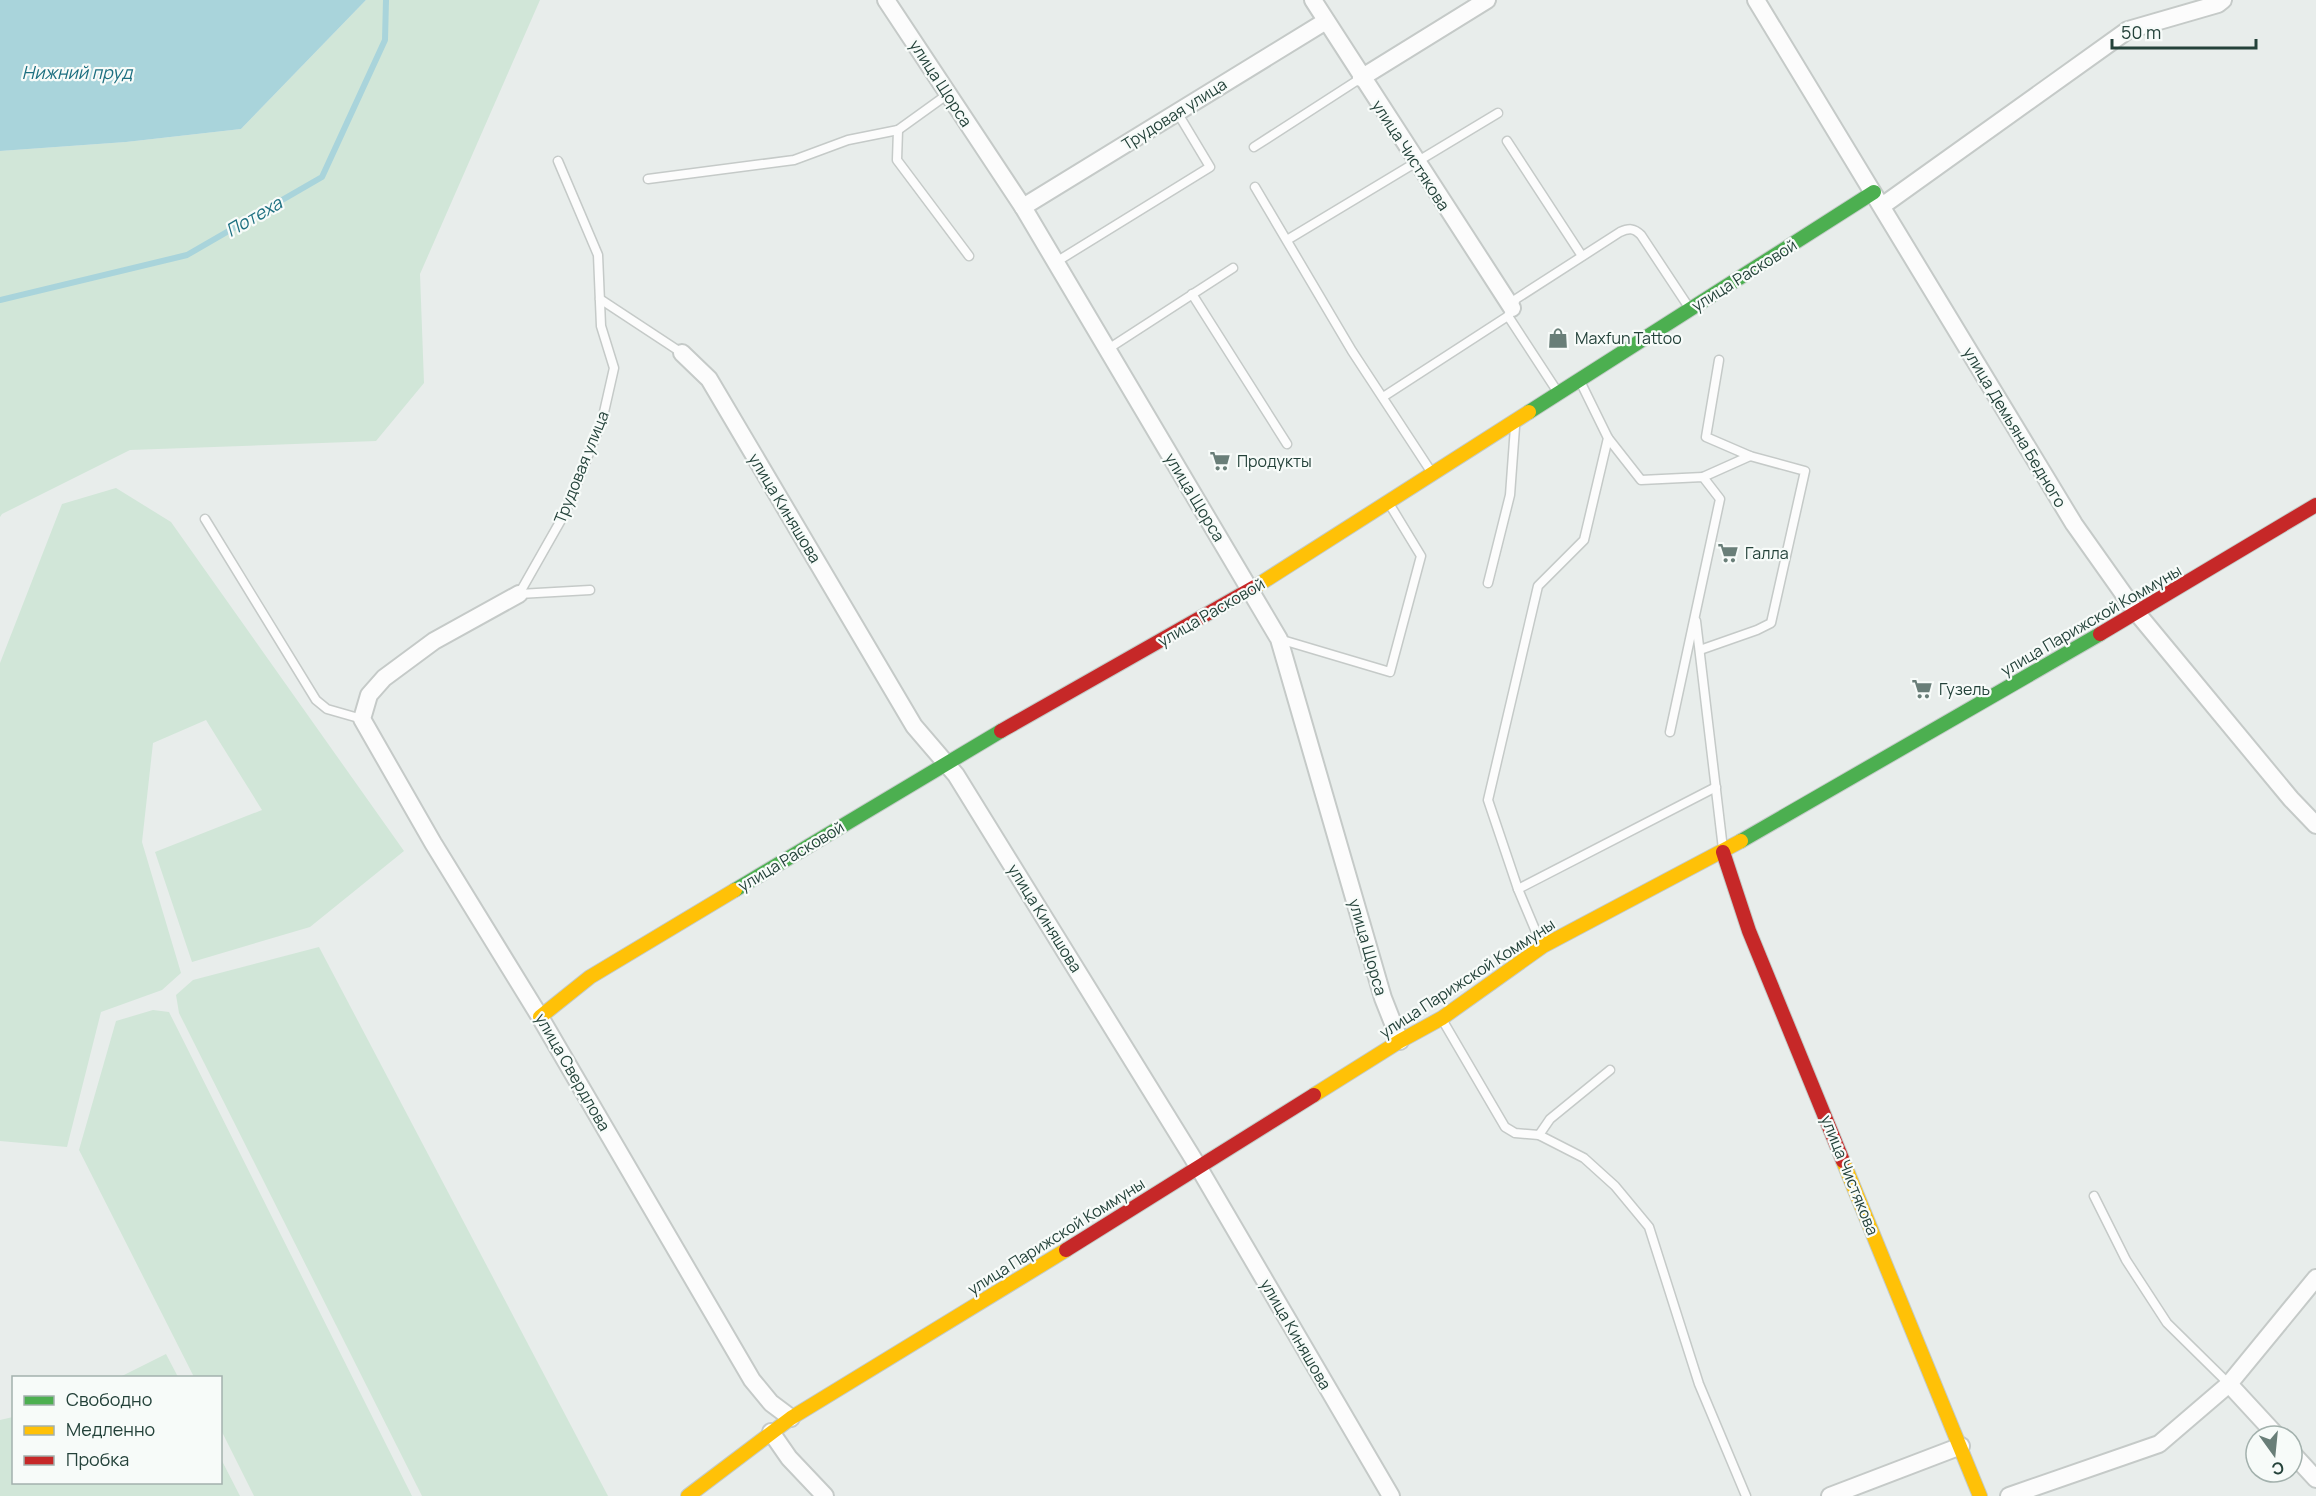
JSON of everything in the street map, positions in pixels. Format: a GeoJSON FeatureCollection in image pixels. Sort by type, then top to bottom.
{"type":"FeatureCollection","features":[{"type":"Feature","properties":{"kind":"street","name":"улица Щорса"},"geometry":{"type":"LineString","coordinates":[[886,0],[1023,207],[1279,639],[1383,998],[1400,1041]]}},
{"type":"Feature","properties":{"kind":"street","name":"улица Чистякова"},"geometry":{"type":"LineString","coordinates":[[1313,0],[1510,312]]}},
{"type":"Feature","properties":{"kind":"street"},"geometry":{"type":"LineString","coordinates":[[1361,78],[1487,0]]}},
{"type":"Feature","properties":{"kind":"street","name":"улица Демьяна Бедного"},"geometry":{"type":"LineString","coordinates":[[1756,0],[2074,524],[2138,613],[2291,799],[2316,825]]}},
{"type":"Feature","properties":{"kind":"street","name":"улица Расковой"},"geometry":{"type":"LineString","coordinates":[[540,1017],[590,977],[945,763],[1251,590],[1690,309],[1878,199],[2128,30],[2218,4],[2223,0]]}},
{"type":"Feature","properties":{"kind":"street","name":"Трудовая улица"},"geometry":{"type":"LineString","coordinates":[[1023,207],[1326,21]]}},
{"type":"Feature","properties":{"kind":"street","name":"улица Киняшова"},"geometry":{"type":"LineString","coordinates":[[682,353],[709,379],[914,726],[956,775],[1199,1168],[1391,1496]]}},
{"type":"Feature","properties":{"kind":"street","name":"улица Парижской Коммуны"},"geometry":{"type":"LineString","coordinates":[[688,1496],[792,1418],[1199,1168],[1400,1041],[1442,1018],[1543,946],[1724,852],[2138,613],[2316,505]]}},
{"type":"Feature","properties":{"kind":"street"},"geometry":{"type":"LineString","coordinates":[[362,719],[369,695],[384,678],[434,641],[519,594]]}},
{"type":"Feature","properties":{"kind":"street","name":"улица Свердлова"},"geometry":{"type":"LineString","coordinates":[[362,719],[433,843],[540,1017],[752,1380],[771,1403],[792,1418]]}},
{"type":"Feature","properties":{"kind":"street","name":"улица Чистякова"},"geometry":{"type":"LineString","coordinates":[[1724,852],[1749,931],[1980,1496]]}},
{"type":"Feature","properties":{"kind":"street"},"geometry":{"type":"LineString","coordinates":[[2009,1496],[2159,1444],[2229,1384],[2316,1278]]}},
{"type":"Feature","properties":{"kind":"street"},"geometry":{"type":"LineString","coordinates":[[2229,1384],[2266,1424]]}},
{"type":"Feature","properties":{"kind":"street"},"geometry":{"type":"LineString","coordinates":[[771,1432],[789,1458],[825,1496]]}},
{"type":"Feature","properties":{"kind":"street"},"geometry":{"type":"LineString","coordinates":[[1830,1496],[1961,1446]]}},
{"type":"Feature","properties":{"kind":"street"},"geometry":{"type":"LineString","coordinates":[[2304,1466],[2316,1479]]}},
{"type":"Feature","properties":{"kind":"lane"},"geometry":{"type":"LineString","coordinates":[[1254,147],[1361,78]]}},
{"type":"Feature","properties":{"kind":"lane"},"geometry":{"type":"LineString","coordinates":[[648,179],[794,160],[848,140],[898,130],[948,94]]}},
{"type":"Feature","properties":{"kind":"lane"},"geometry":{"type":"LineString","coordinates":[[1056,262],[1210,167],[1177,112]]}},
{"type":"Feature","properties":{"kind":"lane"},"geometry":{"type":"LineString","coordinates":[[1287,240],[1498,113]]}},
{"type":"Feature","properties":{"kind":"lane"},"geometry":{"type":"LineString","coordinates":[[898,130],[897,160],[969,256]]}},
{"type":"Feature","properties":{"kind":"lane"},"geometry":{"type":"LineString","coordinates":[[1507,141],[1582,256]]}},
{"type":"Feature","properties":{"kind":"lane","name":"Трудовая улица"},"geometry":{"type":"LineString","coordinates":[[519,594],[565,513],[603,422],[614,368],[601,326],[598,255],[558,160]]}},
{"type":"Feature","properties":{"kind":"lane"},"geometry":{"type":"LineString","coordinates":[[1256,187],[1352,351],[1433,474]]}},
{"type":"Feature","properties":{"kind":"lane"},"geometry":{"type":"LineString","coordinates":[[1383,397],[1510,312],[1516,299],[1628,228],[1636,230],[1690,309]]}},
{"type":"Feature","properties":{"kind":"lane"},"geometry":{"type":"LineString","coordinates":[[1108,349],[1233,267]]}},
{"type":"Feature","properties":{"kind":"lane"},"geometry":{"type":"LineString","coordinates":[[1192,294],[1287,444]]}},
{"type":"Feature","properties":{"kind":"lane"},"geometry":{"type":"LineString","coordinates":[[600,299],[682,353]]}},
{"type":"Feature","properties":{"kind":"lane"},"geometry":{"type":"LineString","coordinates":[[1510,312],[1558,393]]}},
{"type":"Feature","properties":{"kind":"lane"},"geometry":{"type":"LineString","coordinates":[[1700,650],[1756,630],[1771,622],[1805,471],[1750,456],[1706,437],[1719,360]]}},
{"type":"Feature","properties":{"kind":"lane"},"geometry":{"type":"LineString","coordinates":[[1580,380],[1608,438],[1641,480],[1702,477],[1750,456]]}},
{"type":"Feature","properties":{"kind":"lane"},"geometry":{"type":"LineString","coordinates":[[1488,583],[1510,495],[1515,421]]}},
{"type":"Feature","properties":{"kind":"lane"},"geometry":{"type":"LineString","coordinates":[[1543,946],[1518,889],[1488,800],[1538,586],[1584,540],[1608,438]]}},
{"type":"Feature","properties":{"kind":"lane"},"geometry":{"type":"LineString","coordinates":[[1670,732],[1720,498],[1702,477]]}},
{"type":"Feature","properties":{"kind":"lane"},"geometry":{"type":"LineString","coordinates":[[1279,639],[1390,672],[1421,556],[1389,502]]}},
{"type":"Feature","properties":{"kind":"lane"},"geometry":{"type":"LineString","coordinates":[[205,519],[316,700],[327,709],[362,719]]}},
{"type":"Feature","properties":{"kind":"lane"},"geometry":{"type":"LineString","coordinates":[[519,594],[590,590]]}},
{"type":"Feature","properties":{"kind":"lane"},"geometry":{"type":"LineString","coordinates":[[1695,614],[1724,852]]}},
{"type":"Feature","properties":{"kind":"lane"},"geometry":{"type":"LineString","coordinates":[[1518,889],[1716,787]]}},
{"type":"Feature","properties":{"kind":"lane"},"geometry":{"type":"LineString","coordinates":[[1442,1018],[1505,1127],[1515,1133],[1539,1135],[1584,1158],[1615,1186],[1649,1227],[1699,1384],[1746,1496]]}},
{"type":"Feature","properties":{"kind":"lane"},"geometry":{"type":"LineString","coordinates":[[1539,1135],[1550,1119],[1610,1070]]}},
{"type":"Feature","properties":{"kind":"lane"},"geometry":{"type":"LineString","coordinates":[[2094,1196],[2126,1260],[2167,1323],[2229,1384]]}},
{"type":"Feature","properties":{"kind":"green space"},"geometry":{"type":"Polygon","coordinates":[[[366,0],[540,0],[420,274],[424,383],[376,441],[130,450],[0,517],[0,151],[126,142],[241,129],[366,0]]]}},
{"type":"Feature","properties":{"kind":"green space"},"geometry":{"type":"Polygon","coordinates":[[[116,488],[171,522],[404,851],[310,927],[192,962],[155,852],[262,810],[206,720],[153,743],[142,842],[181,973],[162,990],[101,1012],[67,1147],[0,1141],[0,663],[62,504],[116,488]]]}},
{"type":"Feature","properties":{"kind":"green space"},"geometry":{"type":"Polygon","coordinates":[[[319,947],[608,1496],[422,1496],[179,1013],[176,995],[193,980],[319,947]]]}},
{"type":"Feature","properties":{"kind":"green space"},"geometry":{"type":"Polygon","coordinates":[[[153,1010],[169,1012],[412,1496],[254,1496],[222,1432],[222,1376],[193,1376],[79,1150],[116,1021],[153,1010]]]}},
{"type":"Feature","properties":{"kind":"green space"},"geometry":{"type":"Polygon","coordinates":[[[166,1354],[177,1376],[122,1376],[166,1354]]]}},
{"type":"Feature","properties":{"kind":"green space"},"geometry":{"type":"Polygon","coordinates":[[[12,1417],[12,1484],[222,1484],[222,1461],[240,1496],[0,1496],[0,1420],[12,1417]]]}},
{"type":"Feature","properties":{"kind":"water","name":"Нижний пруд"},"geometry":{"type":"Polygon","coordinates":[[[0,0],[366,0],[241,129],[126,142],[0,151],[0,0]]]}},
{"type":"Feature","properties":{"kind":"waterway","name":"Потеха"},"geometry":{"type":"LineString","coordinates":[[0,300],[187,255],[322,177],[385,40],[386,0]]}},
{"type":"Feature","properties":{"kind":"traffic: fast"},"geometry":{"type":"LineString","coordinates":[[1529,412],[1874,192]]}},
{"type":"Feature","properties":{"kind":"traffic: fast"},"geometry":{"type":"LineString","coordinates":[[1741,841],[2100,634]]}},
{"type":"Feature","properties":{"kind":"traffic: fast"},"geometry":{"type":"LineString","coordinates":[[735,890],[1001,731]]}},
{"type":"Feature","properties":{"kind":"traffic: slow"},"geometry":{"type":"LineString","coordinates":[[1258,585],[1529,412]]}},
{"type":"Feature","properties":{"kind":"traffic: slow"},"geometry":{"type":"LineString","coordinates":[[1314,1095],[1400,1041],[1442,1018],[1543,946],[1741,841]]}},
{"type":"Feature","properties":{"kind":"traffic: slow"},"geometry":{"type":"LineString","coordinates":[[540,1017],[590,977],[735,890]]}},
{"type":"Feature","properties":{"kind":"traffic: slow"},"geometry":{"type":"LineString","coordinates":[[1843,1161],[1980,1496]]}},
{"type":"Feature","properties":{"kind":"traffic: slow"},"geometry":{"type":"LineString","coordinates":[[688,1496],[791,1418],[1066,1250]]}},
{"type":"Feature","properties":{"kind":"traffic: jam"},"geometry":{"type":"LineString","coordinates":[[2100,634],[2316,505]]}},
{"type":"Feature","properties":{"kind":"traffic: jam"},"geometry":{"type":"LineString","coordinates":[[1001,731],[1258,585]]}},
{"type":"Feature","properties":{"kind":"traffic: jam"},"geometry":{"type":"LineString","coordinates":[[1723,852],[1749,931],[1843,1161]]}},
{"type":"Feature","properties":{"kind":"traffic: jam"},"geometry":{"type":"LineString","coordinates":[[1066,1250],[1314,1095]]}},
{"type":"Feature","properties":{"kind":"place","name":"Maxfun Tattoo"},"geometry":{"type":"Point","coordinates":[1558,338]}},
{"type":"Feature","properties":{"kind":"place","name":"Продукты"},"geometry":{"type":"Point","coordinates":[1220,461]}},
{"type":"Feature","properties":{"kind":"place","name":"Галла"},"geometry":{"type":"Point","coordinates":[1728,553]}},
{"type":"Feature","properties":{"kind":"place","name":"Гузель"},"geometry":{"type":"Point","coordinates":[1922,689]}}]}
